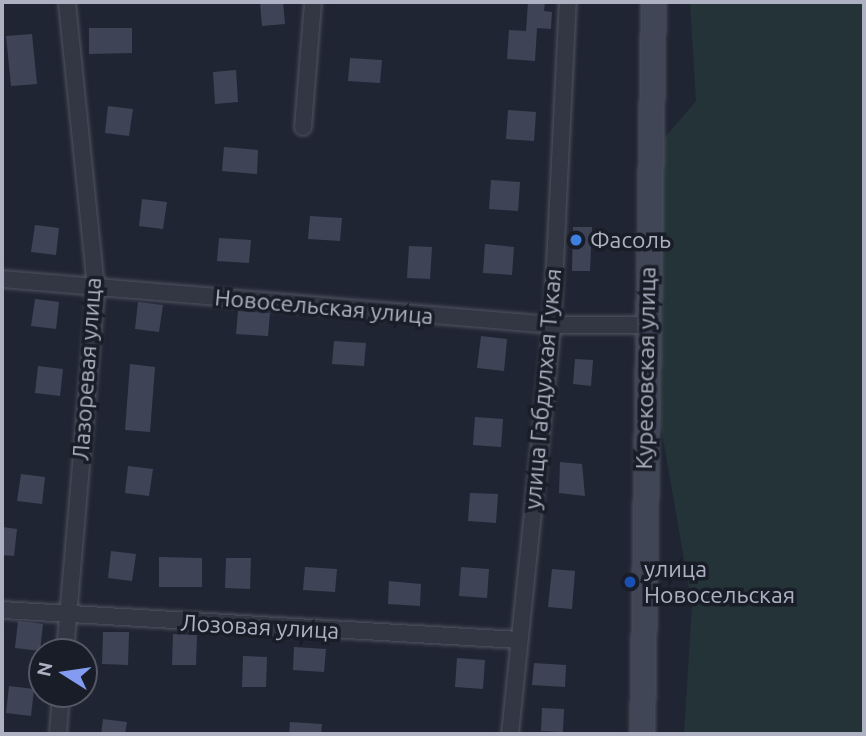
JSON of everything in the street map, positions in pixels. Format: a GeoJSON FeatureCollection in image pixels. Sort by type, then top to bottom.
{"type":"FeatureCollection","features":[{"type":"Feature","properties":{"kind":"street","name":"Лазоревая улица"},"geometry":{"type":"LineString","coordinates":[[67,2],[96,288],[67,638]]}},
{"type":"Feature","properties":{"kind":"street"},"geometry":{"type":"LineString","coordinates":[[303,127],[313,2]]}},
{"type":"Feature","properties":{"kind":"street","name":"улица Габдулхая Тукая"},"geometry":{"type":"LineString","coordinates":[[510,734],[552,325],[568,2]]}},
{"type":"Feature","properties":{"kind":"street","name":"Курековская улица"},"geometry":{"type":"LineString","coordinates":[[642,734],[646,325],[653,2]]}},
{"type":"Feature","properties":{"kind":"street","name":"Новосельская улица"},"geometry":{"type":"LineString","coordinates":[[2,279],[552,325],[646,325]]}},
{"type":"Feature","properties":{"kind":"street","name":"Лозовая улица"},"geometry":{"type":"LineString","coordinates":[[2,610],[69,617],[519,640]]}},
{"type":"Feature","properties":{"kind":"street"},"geometry":{"type":"LineString","coordinates":[[58,734],[60,708]]}},
{"type":"Feature","properties":{"kind":"shaded area"},"geometry":{"type":"Polygon","coordinates":[[[690,2],[864,2],[864,734],[684,734],[692,605],[657,404],[661,142],[696,101],[690,2]]]}},
{"type":"Feature","properties":{"kind":"building"},"geometry":{"type":"Polygon","coordinates":[[[260,2],[283,2],[285,24],[262,26],[260,2]]]}},
{"type":"Feature","properties":{"kind":"building"},"geometry":{"type":"Polygon","coordinates":[[[528,2],[545,2],[544,11],[552,12],[551,29],[537,28],[535,61],[507,59],[509,30],[526,31],[528,2]]]}},
{"type":"Feature","properties":{"kind":"building"},"geometry":{"type":"Polygon","coordinates":[[[89,28],[132,28],[132,53],[89,54],[89,28]]]}},
{"type":"Feature","properties":{"kind":"building"},"geometry":{"type":"Polygon","coordinates":[[[32,34],[37,84],[11,86],[6,36],[32,34]]]}},
{"type":"Feature","properties":{"kind":"building"},"geometry":{"type":"Polygon","coordinates":[[[350,58],[382,60],[380,83],[348,81],[350,58]]]}},
{"type":"Feature","properties":{"kind":"building"},"geometry":{"type":"Polygon","coordinates":[[[236,70],[238,102],[215,104],[213,72],[236,70]]]}},
{"type":"Feature","properties":{"kind":"building"},"geometry":{"type":"Polygon","coordinates":[[[108,106],[133,109],[129,136],[105,133],[108,106]]]}},
{"type":"Feature","properties":{"kind":"building"},"geometry":{"type":"Polygon","coordinates":[[[508,110],[536,112],[534,141],[506,139],[508,110]]]}},
{"type":"Feature","properties":{"kind":"building"},"geometry":{"type":"Polygon","coordinates":[[[224,147],[258,150],[257,174],[222,171],[224,147]]]}},
{"type":"Feature","properties":{"kind":"building"},"geometry":{"type":"Polygon","coordinates":[[[491,180],[520,182],[518,211],[489,209],[491,180]]]}},
{"type":"Feature","properties":{"kind":"building"},"geometry":{"type":"Polygon","coordinates":[[[142,199],[167,202],[163,229],[139,226],[142,199]]]}},
{"type":"Feature","properties":{"kind":"building"},"geometry":{"type":"Polygon","coordinates":[[[310,216],[342,218],[340,241],[308,239],[310,216]]]}},
{"type":"Feature","properties":{"kind":"building"},"geometry":{"type":"Polygon","coordinates":[[[35,225],[59,228],[56,255],[31,252],[35,225]]]}},
{"type":"Feature","properties":{"kind":"building"},"geometry":{"type":"Polygon","coordinates":[[[573,227],[592,227],[590,271],[572,271],[573,227]]]}},
{"type":"Feature","properties":{"kind":"building"},"geometry":{"type":"Polygon","coordinates":[[[219,238],[251,240],[249,263],[217,261],[219,238]]]}},
{"type":"Feature","properties":{"kind":"building"},"geometry":{"type":"Polygon","coordinates":[[[485,244],[514,247],[512,275],[483,273],[485,244]]]}},
{"type":"Feature","properties":{"kind":"building"},"geometry":{"type":"Polygon","coordinates":[[[409,246],[432,247],[430,279],[407,278],[409,246]]]}},
{"type":"Feature","properties":{"kind":"building"},"geometry":{"type":"Polygon","coordinates":[[[35,299],[59,302],[56,329],[31,326],[35,299]]]}},
{"type":"Feature","properties":{"kind":"building"},"geometry":{"type":"Polygon","coordinates":[[[138,302],[163,305],[159,332],[135,329],[138,302]]]}},
{"type":"Feature","properties":{"kind":"building"},"geometry":{"type":"Polygon","coordinates":[[[238,311],[270,313],[268,336],[236,334],[238,311]]]}},
{"type":"Feature","properties":{"kind":"building"},"geometry":{"type":"Polygon","coordinates":[[[481,336],[507,339],[504,371],[477,368],[481,336]]]}},
{"type":"Feature","properties":{"kind":"building"},"geometry":{"type":"Polygon","coordinates":[[[334,341],[366,343],[364,366],[332,364],[334,341]]]}},
{"type":"Feature","properties":{"kind":"building"},"geometry":{"type":"Polygon","coordinates":[[[575,359],[593,360],[591,386],[573,384],[575,359]]]}},
{"type":"Feature","properties":{"kind":"building"},"geometry":{"type":"Polygon","coordinates":[[[130,364],[155,367],[150,432],[125,430],[130,364]]]}},
{"type":"Feature","properties":{"kind":"building"},"geometry":{"type":"Polygon","coordinates":[[[38,366],[63,369],[60,396],[35,393],[38,366]]]}},
{"type":"Feature","properties":{"kind":"building"},"geometry":{"type":"Polygon","coordinates":[[[475,417],[503,419],[501,447],[473,445],[475,417]]]}},
{"type":"Feature","properties":{"kind":"building"},"geometry":{"type":"Polygon","coordinates":[[[560,462],[582,464],[585,496],[559,493],[560,462]]]}},
{"type":"Feature","properties":{"kind":"building"},"geometry":{"type":"Polygon","coordinates":[[[128,466],[153,469],[149,496],[125,493],[128,466]]]}},
{"type":"Feature","properties":{"kind":"building"},"geometry":{"type":"Polygon","coordinates":[[[21,474],[45,477],[42,504],[17,501],[21,474]]]}},
{"type":"Feature","properties":{"kind":"building"},"geometry":{"type":"Polygon","coordinates":[[[470,493],[498,494],[496,523],[468,521],[470,493]]]}},
{"type":"Feature","properties":{"kind":"building"},"geometry":{"type":"Polygon","coordinates":[[[2,527],[17,529],[14,556],[2,555],[2,527]]]}},
{"type":"Feature","properties":{"kind":"building"},"geometry":{"type":"Polygon","coordinates":[[[111,551],[136,554],[132,581],[108,578],[111,551]]]}},
{"type":"Feature","properties":{"kind":"building"},"geometry":{"type":"Polygon","coordinates":[[[159,557],[202,558],[202,587],[159,587],[159,557]]]}},
{"type":"Feature","properties":{"kind":"building"},"geometry":{"type":"Polygon","coordinates":[[[226,558],[251,558],[250,589],[225,588],[226,558]]]}},
{"type":"Feature","properties":{"kind":"building"},"geometry":{"type":"Polygon","coordinates":[[[305,567],[337,569],[335,592],[303,590],[305,567]]]}},
{"type":"Feature","properties":{"kind":"building"},"geometry":{"type":"Polygon","coordinates":[[[461,567],[489,569],[487,598],[459,596],[461,567]]]}},
{"type":"Feature","properties":{"kind":"building"},"geometry":{"type":"Polygon","coordinates":[[[552,569],[575,571],[572,609],[548,607],[552,569]]]}},
{"type":"Feature","properties":{"kind":"building"},"geometry":{"type":"Polygon","coordinates":[[[389,581],[421,584],[420,606],[388,604],[389,581]]]}},
{"type":"Feature","properties":{"kind":"building"},"geometry":{"type":"Polygon","coordinates":[[[18,621],[43,624],[41,638],[28,638],[28,650],[15,648],[18,621]]]}},
{"type":"Feature","properties":{"kind":"building"},"geometry":{"type":"Polygon","coordinates":[[[103,632],[129,632],[128,665],[102,664],[103,632]]]}},
{"type":"Feature","properties":{"kind":"building"},"geometry":{"type":"Polygon","coordinates":[[[173,634],[197,635],[196,665],[172,665],[173,634]]]}},
{"type":"Feature","properties":{"kind":"building"},"geometry":{"type":"Polygon","coordinates":[[[294,647],[326,649],[324,672],[293,670],[294,647]]]}},
{"type":"Feature","properties":{"kind":"building"},"geometry":{"type":"Polygon","coordinates":[[[243,656],[267,657],[266,687],[242,687],[243,656]]]}},
{"type":"Feature","properties":{"kind":"building"},"geometry":{"type":"Polygon","coordinates":[[[457,658],[485,660],[483,689],[455,687],[457,658]]]}},
{"type":"Feature","properties":{"kind":"building"},"geometry":{"type":"Polygon","coordinates":[[[534,663],[566,665],[565,687],[532,685],[534,663]]]}},
{"type":"Feature","properties":{"kind":"building"},"geometry":{"type":"Polygon","coordinates":[[[9,686],[28,688],[28,708],[32,708],[31,716],[6,713],[9,686]]]}},
{"type":"Feature","properties":{"kind":"building"},"geometry":{"type":"Polygon","coordinates":[[[542,708],[564,709],[563,732],[541,731],[542,708]]]}},
{"type":"Feature","properties":{"kind":"building"},"geometry":{"type":"Polygon","coordinates":[[[103,719],[127,722],[125,734],[101,734],[103,719]]]}},
{"type":"Feature","properties":{"kind":"building"},"geometry":{"type":"Polygon","coordinates":[[[290,722],[322,724],[321,734],[289,734],[290,722]]]}},
{"type":"Feature","properties":{"kind":"place","name":"Фасоль"},"geometry":{"type":"Point","coordinates":[576,240]}},
{"type":"Feature","properties":{"kind":"place","name":"улица Новосельская"},"geometry":{"type":"Point","coordinates":[630,582]}}]}
